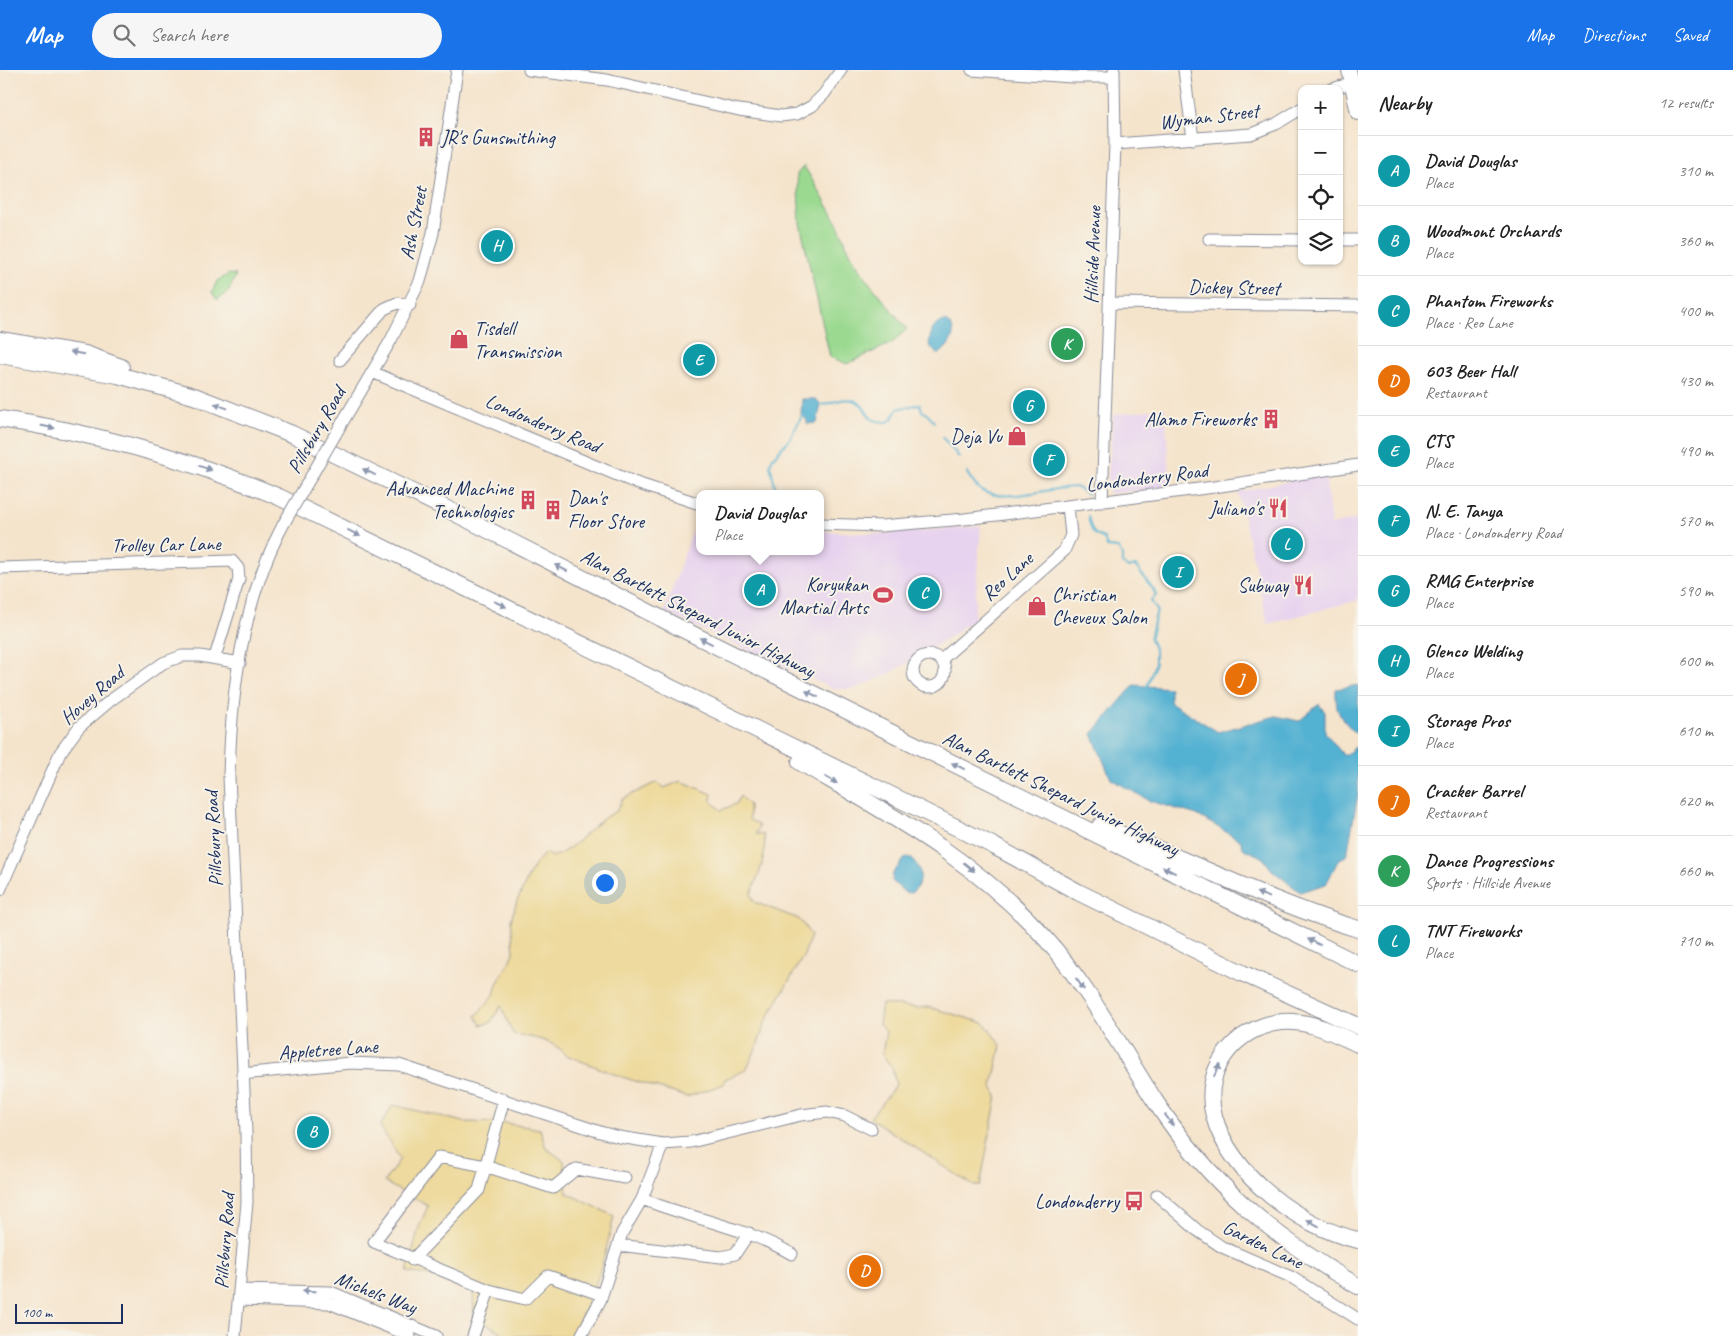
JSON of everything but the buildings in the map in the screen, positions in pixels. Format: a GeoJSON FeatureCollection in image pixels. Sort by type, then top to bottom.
{"type":"FeatureCollection","features":[{"type":"Feature","properties":{"kind":"highway"},"geometry":{"type":"LineString","coordinates":[[0,340],[85,354],[119,366],[154,385]]}},
{"type":"Feature","properties":{"kind":"highway","name":"Alan Bartlett Shepard Junior Highway"},"geometry":{"type":"LineString","coordinates":[[0,355],[118,374],[194,396],[292,434],[447,509],[674,625],[1358,964]]}},
{"type":"Feature","properties":{"kind":"highway"},"geometry":{"type":"LineString","coordinates":[[0,419],[107,438],[184,460],[231,477],[315,514],[947,823],[1078,892],[1242,973],[1358,1026]]}},
{"type":"Feature","properties":{"kind":"highway"},"geometry":{"type":"LineString","coordinates":[[699,702],[912,827],[962,861],[994,888],[1047,940],[1068,967],[1170,1123],[1219,1181],[1256,1217],[1296,1248],[1358,1286]]}},
{"type":"Feature","properties":{"kind":"highway"},"geometry":{"type":"LineString","coordinates":[[1002,787],[1157,848],[1247,889],[1358,929]]}},
{"type":"Feature","properties":{"kind":"highway"},"geometry":{"type":"LineString","coordinates":[[1358,1044],[1328,1031],[1296,1022],[1262,1025],[1237,1040],[1224,1055],[1214,1077],[1211,1100],[1213,1115],[1224,1142],[1249,1175],[1277,1200],[1307,1220],[1339,1235],[1358,1240]]}},
{"type":"Feature","properties":{"kind":"main road"},"geometry":{"type":"LineString","coordinates":[[1350,76],[1358,114]]}},
{"type":"Feature","properties":{"kind":"street","name":"Ash Street"},"geometry":{"type":"LineString","coordinates":[[372,372],[410,306],[420,281],[433,233],[457,70]]}},
{"type":"Feature","properties":{"kind":"street"},"geometry":{"type":"LineString","coordinates":[[529,70],[607,80],[739,110],[781,116],[797,114],[812,106],[824,94],[841,70]]}},
{"type":"Feature","properties":{"kind":"street"},"geometry":{"type":"LineString","coordinates":[[972,70],[1072,77],[1114,74]]}},
{"type":"Feature","properties":{"kind":"street"},"geometry":{"type":"LineString","coordinates":[[1184,70],[1194,138]]}},
{"type":"Feature","properties":{"kind":"street","name":"Hillside Avenue"},"geometry":{"type":"LineString","coordinates":[[1102,502],[1115,144],[1114,74]]}},
{"type":"Feature","properties":{"kind":"street"},"geometry":{"type":"LineString","coordinates":[[1338,85],[1350,76]]}},
{"type":"Feature","properties":{"kind":"street","name":"Wyman Street"},"geometry":{"type":"LineString","coordinates":[[1115,144],[1259,132],[1298,110]]}},
{"type":"Feature","properties":{"kind":"street"},"geometry":{"type":"LineString","coordinates":[[1209,239],[1298,240]]}},
{"type":"Feature","properties":{"kind":"street"},"geometry":{"type":"LineString","coordinates":[[1343,240],[1358,240]]}},
{"type":"Feature","properties":{"kind":"street"},"geometry":{"type":"LineString","coordinates":[[340,360],[384,309],[397,303],[410,306]]}},
{"type":"Feature","properties":{"kind":"street","name":"Dickey Street"},"geometry":{"type":"LineString","coordinates":[[1109,303],[1358,306]]}},
{"type":"Feature","properties":{"kind":"street","name":"Londonderry Road"},"geometry":{"type":"LineString","coordinates":[[372,372],[636,483],[696,503]]}},
{"type":"Feature","properties":{"kind":"street","name":"Pillsbury Road"},"geometry":{"type":"LineString","coordinates":[[235,1336],[247,1202],[229,777],[233,702],[259,578],[283,525],[372,372]]}},
{"type":"Feature","properties":{"kind":"street","name":"Londonderry Road"},"geometry":{"type":"LineString","coordinates":[[824,524],[881,526],[915,524],[1214,488],[1358,465]]}},
{"type":"Feature","properties":{"kind":"street","name":"Reo Lane"},"geometry":{"type":"LineString","coordinates":[[941,660],[1064,550],[1071,536],[1068,506]]}},
{"type":"Feature","properties":{"kind":"street","name":"Trolley Car Lane"},"geometry":{"type":"LineString","coordinates":[[0,568],[232,561],[238,568],[239,579],[215,657]]}},
{"type":"Feature","properties":{"kind":"street","name":"Hovey Road"},"geometry":{"type":"LineString","coordinates":[[0,890],[60,753],[79,727],[118,695],[163,663],[182,656],[215,657],[240,663]]}},
{"type":"Feature","properties":{"kind":"street","name":"Appletree Lane"},"geometry":{"type":"LineString","coordinates":[[242,1074],[368,1062],[400,1065],[445,1078],[620,1137],[663,1144],[718,1137],[818,1112],[845,1116],[871,1129]]}},
{"type":"Feature","properties":{"kind":"street"},"geometry":{"type":"LineString","coordinates":[[412,1260],[479,1190],[504,1099]]}},
{"type":"Feature","properties":{"kind":"street"},"geometry":{"type":"LineString","coordinates":[[581,1336],[602,1295],[618,1245],[627,1223],[642,1199],[663,1144]]}},
{"type":"Feature","properties":{"kind":"street"},"geometry":{"type":"LineString","coordinates":[[602,1295],[548,1276],[524,1299],[489,1290],[412,1260],[374,1242],[439,1157],[485,1166],[553,1188],[576,1169],[625,1178]]}},
{"type":"Feature","properties":{"kind":"street","name":"Garden Lane"},"geometry":{"type":"LineString","coordinates":[[1157,1195],[1197,1230],[1222,1247],[1291,1277],[1358,1319]]}},
{"type":"Feature","properties":{"kind":"street"},"geometry":{"type":"LineString","coordinates":[[642,1199],[749,1233],[792,1254]]}},
{"type":"Feature","properties":{"kind":"street"},"geometry":{"type":"LineString","coordinates":[[618,1245],[721,1258],[735,1254],[749,1233]]}},
{"type":"Feature","properties":{"kind":"street"},"geometry":{"type":"LineString","coordinates":[[474,1336],[489,1290]]}},
{"type":"Feature","properties":{"kind":"street","name":"Michels Way"},"geometry":{"type":"LineString","coordinates":[[240,1295],[331,1292],[436,1336]]}},
{"type":"Feature","properties":{"kind":"street","name":"Michels Way"},"geometry":{"type":"LineString","coordinates":[[240,1295],[329,1303],[410,1336]]}},
{"type":"Feature","properties":{"kind":"shaded area"},"geometry":{"type":"Polygon","coordinates":[[[1165,408],[1170,486],[1109,494],[1108,476],[1113,415],[1165,408]]]}},
{"type":"Feature","properties":{"kind":"shaded area"},"geometry":{"type":"Polygon","coordinates":[[[1325,474],[1331,525],[1358,519],[1358,600],[1268,624],[1238,492],[1325,474]]]}},
{"type":"Feature","properties":{"kind":"shaded area"},"geometry":{"type":"Polygon","coordinates":[[[696,521],[696,555],[824,555],[824,531],[880,534],[981,526],[974,619],[945,640],[887,675],[853,689],[834,689],[664,612],[696,521]]]}},
{"type":"Feature","properties":{"kind":"green space"},"geometry":{"type":"Polygon","coordinates":[[[804,166],[835,218],[851,255],[867,280],[907,329],[892,343],[847,364],[830,357],[800,223],[797,174],[804,166]]]}},
{"type":"Feature","properties":{"kind":"green space"},"geometry":{"type":"Polygon","coordinates":[[[229,274],[236,275],[229,291],[217,300],[212,292],[217,281],[229,274]]]}},
{"type":"Feature","properties":{"kind":"sand"},"geometry":{"type":"Polygon","coordinates":[[[681,781],[712,794],[711,801],[721,810],[736,804],[740,796],[749,805],[749,819],[759,826],[756,834],[764,835],[765,843],[762,865],[751,894],[754,902],[799,919],[811,935],[804,955],[766,1021],[746,1070],[725,1079],[724,1084],[687,1097],[619,1076],[566,1055],[555,1046],[542,1040],[513,1034],[501,1006],[490,1023],[481,1025],[476,1016],[494,995],[497,984],[514,951],[511,920],[517,901],[533,867],[545,853],[552,857],[570,848],[600,821],[617,811],[622,799],[657,782],[664,788],[681,781]]]}},
{"type":"Feature","properties":{"kind":"sand"},"geometry":{"type":"Polygon","coordinates":[[[882,1004],[918,1008],[928,1007],[984,1023],[1001,1045],[992,1087],[997,1096],[980,1186],[974,1186],[870,1118],[896,1085],[892,1068],[882,1054],[886,1032],[879,1025],[882,1004]]]}},
{"type":"Feature","properties":{"kind":"sand"},"geometry":{"type":"Polygon","coordinates":[[[393,1105],[464,1122],[504,1123],[540,1129],[546,1148],[564,1161],[567,1193],[614,1216],[598,1278],[586,1307],[570,1336],[508,1336],[474,1317],[473,1287],[466,1281],[407,1272],[420,1224],[428,1206],[384,1182],[400,1159],[380,1126],[393,1105]]]}},
{"type":"Feature","properties":{"kind":"water"},"geometry":{"type":"Polygon","coordinates":[[[945,321],[953,329],[953,334],[950,343],[938,355],[929,345],[935,326],[945,321]]]}},
{"type":"Feature","properties":{"kind":"water"},"geometry":{"type":"Polygon","coordinates":[[[802,399],[816,399],[821,405],[817,423],[807,424],[807,420],[801,415],[802,399]]]}},
{"type":"Feature","properties":{"kind":"water"},"geometry":{"type":"Polygon","coordinates":[[[1134,685],[1170,688],[1170,702],[1218,732],[1276,716],[1299,721],[1319,704],[1325,712],[1325,732],[1344,756],[1358,745],[1358,794],[1347,855],[1338,861],[1326,884],[1300,892],[1272,870],[1262,857],[1244,849],[1240,840],[1197,815],[1150,801],[1111,779],[1092,734],[1134,685]]]}},
{"type":"Feature","properties":{"kind":"water"},"geometry":{"type":"Polygon","coordinates":[[[1358,685],[1358,736],[1340,716],[1336,689],[1358,685]]]}},
{"type":"Feature","properties":{"kind":"water"},"geometry":{"type":"Polygon","coordinates":[[[906,857],[916,863],[920,872],[920,881],[911,893],[904,892],[892,881],[893,873],[906,857]]]}},
{"type":"Feature","properties":{"kind":"waterway"},"geometry":{"type":"LineString","coordinates":[[821,405],[843,400],[856,401],[861,404],[874,420],[888,422],[893,418],[897,409],[920,404],[922,411],[929,415],[934,422]]}},
{"type":"Feature","properties":{"kind":"waterway"},"geometry":{"type":"LineString","coordinates":[[776,490],[770,465],[773,457],[789,440],[803,414]]}},
{"type":"Feature","properties":{"kind":"waterway"},"geometry":{"type":"LineString","coordinates":[[943,438],[959,457]]}},
{"type":"Feature","properties":{"kind":"waterway"},"geometry":{"type":"LineString","coordinates":[[967,473],[973,483],[982,491],[992,494],[1016,495],[1076,487],[1087,494]]}},
{"type":"Feature","properties":{"kind":"waterway"},"geometry":{"type":"LineString","coordinates":[[1088,516],[1094,533],[1104,538],[1107,547],[1118,548],[1122,555],[1122,563],[1128,568],[1136,566],[1156,595],[1151,601],[1157,610],[1150,639],[1155,651],[1155,663],[1147,687]]}},
{"type":"Feature","properties":{"kind":"place","name":"JR's Gunsmithing"},"geometry":{"type":"Point","coordinates":[426,137]}},
{"type":"Feature","properties":{"kind":"place","name":"Glenco Welding"},"geometry":{"type":"Point","coordinates":[497,246]}},
{"type":"Feature","properties":{"kind":"place","name":"Tisdell Transmission"},"geometry":{"type":"Point","coordinates":[459,339]}},
{"type":"Feature","properties":{"kind":"place","name":"Dance Progressions"},"geometry":{"type":"Point","coordinates":[1067,344]}},
{"type":"Feature","properties":{"kind":"place","name":"CTS"},"geometry":{"type":"Point","coordinates":[699,360]}},
{"type":"Feature","properties":{"kind":"place","name":"RMG Enterprise"},"geometry":{"type":"Point","coordinates":[1029,406]}},
{"type":"Feature","properties":{"kind":"place","name":"Alamo Fireworks"},"geometry":{"type":"Point","coordinates":[1271,419]}},
{"type":"Feature","properties":{"kind":"place","name":"Deja Vu"},"geometry":{"type":"Point","coordinates":[1017,436]}},
{"type":"Feature","properties":{"kind":"place","name":"N. E. Tanya"},"geometry":{"type":"Point","coordinates":[1049,460]}},
{"type":"Feature","properties":{"kind":"place","name":"Advanced Machine Technologies"},"geometry":{"type":"Point","coordinates":[528,500]}},
{"type":"Feature","properties":{"kind":"place","name":"Juliano's"},"geometry":{"type":"Point","coordinates":[1278,508]}},
{"type":"Feature","properties":{"kind":"place","name":"Dan's Floor Store"},"geometry":{"type":"Point","coordinates":[553,510]}},
{"type":"Feature","properties":{"kind":"place","name":"TNT Fireworks"},"geometry":{"type":"Point","coordinates":[1287,544]}},
{"type":"Feature","properties":{"kind":"place","name":"Storage Pros"},"geometry":{"type":"Point","coordinates":[1178,572]}},
{"type":"Feature","properties":{"kind":"place","name":"Subway"},"geometry":{"type":"Point","coordinates":[1303,585]}},
{"type":"Feature","properties":{"kind":"place","name":"David Douglas"},"geometry":{"type":"Point","coordinates":[760,590]}},
{"type":"Feature","properties":{"kind":"place","name":"Phantom Fireworks"},"geometry":{"type":"Point","coordinates":[924,593]}},
{"type":"Feature","properties":{"kind":"place","name":"Koryukan Martial Arts"},"geometry":{"type":"Point","coordinates":[883,595]}},
{"type":"Feature","properties":{"kind":"place","name":"Christian Cheveux Salon"},"geometry":{"type":"Point","coordinates":[1037,606]}},
{"type":"Feature","properties":{"kind":"place","name":"Cracker Barrel"},"geometry":{"type":"Point","coordinates":[1241,679]}},
{"type":"Feature","properties":{"kind":"place","name":"Woodmont Orchards"},"geometry":{"type":"Point","coordinates":[313,1132]}},
{"type":"Feature","properties":{"kind":"place","name":"Londonderry"},"geometry":{"type":"Point","coordinates":[1134,1201]}},
{"type":"Feature","properties":{"kind":"place","name":"603 Beer Hall"},"geometry":{"type":"Point","coordinates":[865,1271]}}]}
